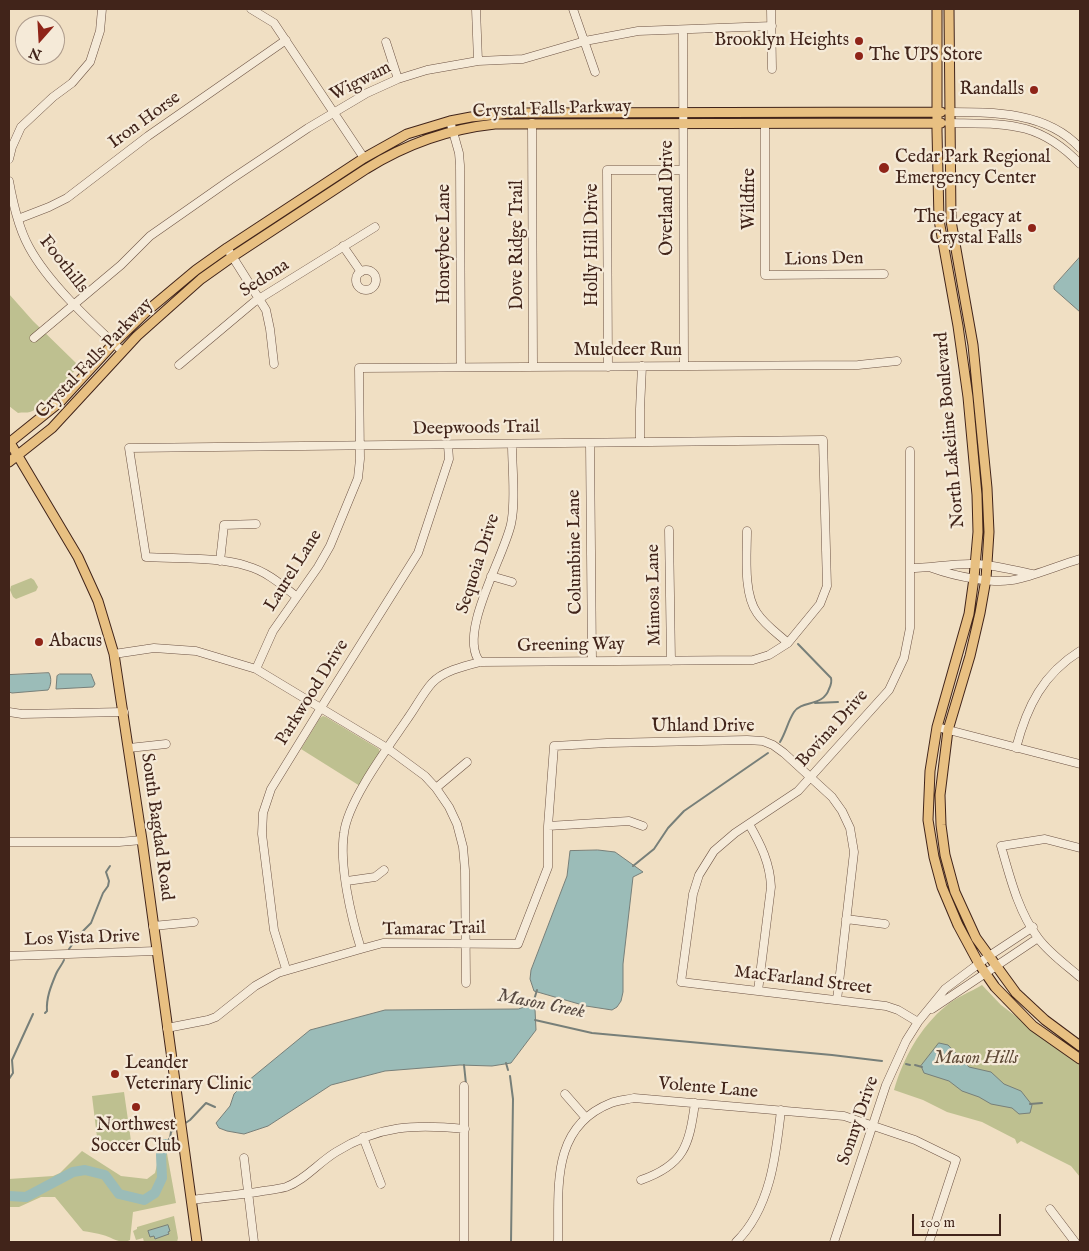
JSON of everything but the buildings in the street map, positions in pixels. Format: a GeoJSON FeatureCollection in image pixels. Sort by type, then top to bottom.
{"type":"FeatureCollection","features":[{"type":"Feature","properties":{"kind":"main road","name":"North Lakeline Boulevard"},"geometry":{"type":"LineString","coordinates":[[937,9],[939,220],[958,326],[968,397],[977,495],[978,532],[969,614],[937,727],[929,781],[928,820],[934,857],[942,887],[958,925],[985,974],[995,988],[1033,1026],[1080,1060]]}},
{"type":"Feature","properties":{"kind":"main road","name":"North Lakeline Boulevard"},"geometry":{"type":"LineString","coordinates":[[948,9],[951,221],[973,345],[987,488],[989,532],[986,579],[970,656],[948,730],[940,795],[941,825],[945,855],[955,892],[976,938],[1016,994],[1045,1020],[1080,1046]]}},
{"type":"Feature","properties":{"kind":"main road","name":"Crystal Falls Parkway"},"geometry":{"type":"LineString","coordinates":[[9,442],[60,402],[114,343],[171,290],[227,248],[364,158],[407,134],[450,121],[510,113],[949,112]]}},
{"type":"Feature","properties":{"kind":"main road","name":"Crystal Falls Parkway"},"geometry":{"type":"LineString","coordinates":[[9,462],[52,428],[122,350],[166,308],[201,279],[232,256],[388,156],[414,143],[453,130],[495,124],[949,123]]}},
{"type":"Feature","properties":{"kind":"main road"},"geometry":{"type":"LineString","coordinates":[[60,402],[69,409]]}},
{"type":"Feature","properties":{"kind":"main road","name":"South Bagdad Road"},"geometry":{"type":"LineString","coordinates":[[9,442],[78,557],[104,620],[114,654],[142,840],[196,1242]]}},
{"type":"Feature","properties":{"kind":"street"},"geometry":{"type":"LineString","coordinates":[[9,159],[21,127],[72,82],[90,62],[100,31],[102,9]]}},
{"type":"Feature","properties":{"kind":"street"},"geometry":{"type":"LineString","coordinates":[[251,9],[274,23],[364,158]]}},
{"type":"Feature","properties":{"kind":"street"},"geometry":{"type":"LineString","coordinates":[[476,9],[478,61]]}},
{"type":"Feature","properties":{"kind":"street"},"geometry":{"type":"LineString","coordinates":[[573,9],[595,72]]}},
{"type":"Feature","properties":{"kind":"street"},"geometry":{"type":"LineString","coordinates":[[772,9],[772,69]]}},
{"type":"Feature","properties":{"kind":"street","name":"Wigwam"},"geometry":{"type":"LineString","coordinates":[[34,338],[150,236],[238,174],[308,128],[367,93],[398,79],[427,70],[478,61],[523,59],[585,41],[638,31],[772,26]]}},
{"type":"Feature","properties":{"kind":"street","name":"Overland Drive"},"geometry":{"type":"LineString","coordinates":[[683,30],[684,366]]}},
{"type":"Feature","properties":{"kind":"street","name":"Iron Horse"},"geometry":{"type":"LineString","coordinates":[[18,219],[67,198],[148,136],[286,40]]}},
{"type":"Feature","properties":{"kind":"street"},"geometry":{"type":"LineString","coordinates":[[386,42],[398,79]]}},
{"type":"Feature","properties":{"kind":"street","name":"Crystal Falls Parkway"},"geometry":{"type":"LineString","coordinates":[[949,112],[1020,116],[1040,122],[1058,131],[1080,148]]}},
{"type":"Feature","properties":{"kind":"street","name":"Honeybee Lane"},"geometry":{"type":"LineString","coordinates":[[450,121],[459,153],[460,165],[461,367]]}},
{"type":"Feature","properties":{"kind":"street","name":"Dove Ridge Trail"},"geometry":{"type":"LineString","coordinates":[[532,123],[533,367]]}},
{"type":"Feature","properties":{"kind":"street","name":"Wildfire"},"geometry":{"type":"LineString","coordinates":[[765,123],[765,275]]}},
{"type":"Feature","properties":{"kind":"street","name":"Crystal Falls Parkway"},"geometry":{"type":"LineString","coordinates":[[949,123],[1005,124],[1031,130],[1058,144],[1080,164]]}},
{"type":"Feature","properties":{"kind":"street","name":"Holly Hill Drive"},"geometry":{"type":"LineString","coordinates":[[608,367],[607,170],[683,170]]}},
{"type":"Feature","properties":{"kind":"street","name":"Foothills"},"geometry":{"type":"LineString","coordinates":[[9,181],[18,219],[28,246],[39,263],[74,304],[122,350]]}},
{"type":"Feature","properties":{"kind":"street","name":"Sedona"},"geometry":{"type":"LineString","coordinates":[[179,365],[254,302],[374,227]]}},
{"type":"Feature","properties":{"kind":"street"},"geometry":{"type":"LineString","coordinates":[[343,246],[361,272]]}},
{"type":"Feature","properties":{"kind":"street"},"geometry":{"type":"LineString","coordinates":[[227,248],[266,310],[274,364]]}},
{"type":"Feature","properties":{"kind":"street","name":"Lions Den"},"geometry":{"type":"LineString","coordinates":[[765,275],[884,274]]}},
{"type":"Feature","properties":{"kind":"street","name":"Muledeer Run"},"geometry":{"type":"LineString","coordinates":[[360,368],[858,365],[896,361]]}},
{"type":"Feature","properties":{"kind":"street"},"geometry":{"type":"LineString","coordinates":[[640,442],[642,366]]}},
{"type":"Feature","properties":{"kind":"street","name":"Laurel Lane"},"geometry":{"type":"LineString","coordinates":[[256,669],[273,631],[318,567],[330,546],[358,478],[360,368]]}},
{"type":"Feature","properties":{"kind":"street","name":"Deepwoods Trail"},"geometry":{"type":"LineString","coordinates":[[220,562],[146,557],[129,448],[823,440]]}},
{"type":"Feature","properties":{"kind":"street","name":"Greening Way"},"geometry":{"type":"LineString","coordinates":[[361,948],[354,923],[343,848],[346,823],[356,799],[387,748],[432,682],[457,668],[480,662],[753,660],[769,655],[788,643],[820,604],[827,586],[823,440]]}},
{"type":"Feature","properties":{"kind":"street","name":"Columbine Lane"},"geometry":{"type":"LineString","coordinates":[[590,443],[592,661]]}},
{"type":"Feature","properties":{"kind":"street","name":"Sequoia Drive"},"geometry":{"type":"LineString","coordinates":[[480,662],[475,654],[477,614],[508,536],[512,518],[512,444]]}},
{"type":"Feature","properties":{"kind":"street","name":"Parkwood Drive"},"geometry":{"type":"LineString","coordinates":[[286,969],[274,930],[262,834],[263,813],[271,789],[418,553],[449,459],[448,445]]}},
{"type":"Feature","properties":{"kind":"street","name":"Bovina Drive"},"geometry":{"type":"LineString","coordinates":[[681,982],[690,903],[699,875],[719,846],[798,791],[889,690],[898,674],[908,643],[910,628],[910,451]]}},
{"type":"Feature","properties":{"kind":"street"},"geometry":{"type":"LineString","coordinates":[[256,524],[224,525],[220,562],[256,569],[297,597]]}},
{"type":"Feature","properties":{"kind":"street","name":"Mimosa Lane"},"geometry":{"type":"LineString","coordinates":[[669,530],[671,661]]}},
{"type":"Feature","properties":{"kind":"street"},"geometry":{"type":"LineString","coordinates":[[747,530],[748,582],[751,601],[763,621],[788,643]]}},
{"type":"Feature","properties":{"kind":"street"},"geometry":{"type":"LineString","coordinates":[[932,568],[952,575],[1005,581],[1018,579],[1080,559]]}},
{"type":"Feature","properties":{"kind":"street"},"geometry":{"type":"LineString","coordinates":[[910,568],[932,568],[944,564],[975,564],[1032,574]]}},
{"type":"Feature","properties":{"kind":"street"},"geometry":{"type":"LineString","coordinates":[[492,576],[512,582]]}},
{"type":"Feature","properties":{"kind":"street"},"geometry":{"type":"LineString","coordinates":[[114,654],[154,648],[196,651],[256,669],[387,748],[418,769],[436,788],[453,815],[463,847],[466,983]]}},
{"type":"Feature","properties":{"kind":"street"},"geometry":{"type":"LineString","coordinates":[[1016,748],[1027,712],[1037,694],[1053,673],[1080,651]]}},
{"type":"Feature","properties":{"kind":"street"},"geometry":{"type":"LineString","coordinates":[[9,712],[22,714],[124,712]]}},
{"type":"Feature","properties":{"kind":"street"},"geometry":{"type":"LineString","coordinates":[[937,727],[1080,764]]}},
{"type":"Feature","properties":{"kind":"street","name":"Uhland Drive"},"geometry":{"type":"LineString","coordinates":[[554,746],[747,740],[763,741],[784,753],[832,797],[842,811],[850,828],[854,852],[837,1000]]}},
{"type":"Feature","properties":{"kind":"street"},"geometry":{"type":"LineString","coordinates":[[129,748],[166,744]]}},
{"type":"Feature","properties":{"kind":"street","name":"Tamarac Trail"},"geometry":{"type":"LineString","coordinates":[[167,1028],[216,1017],[260,983],[286,969],[361,948],[384,943],[518,944],[548,867],[548,826],[554,746]]}},
{"type":"Feature","properties":{"kind":"street"},"geometry":{"type":"LineString","coordinates":[[436,788],[467,762]]}},
{"type":"Feature","properties":{"kind":"street"},"geometry":{"type":"LineString","coordinates":[[548,826],[629,821],[643,826]]}},
{"type":"Feature","properties":{"kind":"street"},"geometry":{"type":"LineString","coordinates":[[749,824],[762,845],[771,875],[758,991]]}},
{"type":"Feature","properties":{"kind":"street"},"geometry":{"type":"LineString","coordinates":[[1080,848],[1046,839],[1001,846],[1018,901],[1038,938],[1060,961],[1080,977]]}},
{"type":"Feature","properties":{"kind":"street"},"geometry":{"type":"LineString","coordinates":[[9,842],[119,842],[142,840]]}},
{"type":"Feature","properties":{"kind":"street"},"geometry":{"type":"LineString","coordinates":[[347,881],[375,876],[384,870]]}},
{"type":"Feature","properties":{"kind":"street"},"geometry":{"type":"LineString","coordinates":[[846,919],[884,924]]}},
{"type":"Feature","properties":{"kind":"street"},"geometry":{"type":"LineString","coordinates":[[153,926],[194,922]]}},
{"type":"Feature","properties":{"kind":"street","name":"Sonny Drive"},"geometry":{"type":"LineString","coordinates":[[834,1242],[886,1085],[906,1041],[924,1014],[945,989],[1032,927]]}},
{"type":"Feature","properties":{"kind":"street","name":"Sonny Drive"},"geometry":{"type":"LineString","coordinates":[[924,1014],[1038,938]]}},
{"type":"Feature","properties":{"kind":"street","name":"Los Vista Drive"},"geometry":{"type":"LineString","coordinates":[[9,956],[156,952]]}},
{"type":"Feature","properties":{"kind":"street","name":"MacFarland Street"},"geometry":{"type":"LineString","coordinates":[[681,982],[886,1006],[898,1010],[918,1022]]}},
{"type":"Feature","properties":{"kind":"street"},"geometry":{"type":"LineString","coordinates":[[464,1086],[464,1242]]}},
{"type":"Feature","properties":{"kind":"street"},"geometry":{"type":"LineString","coordinates":[[565,1094],[586,1118]]}},
{"type":"Feature","properties":{"kind":"street","name":"Volente Lane"},"geometry":{"type":"LineString","coordinates":[[558,1242],[559,1173],[568,1140],[579,1124],[594,1111],[612,1102],[634,1098],[844,1116],[915,1140],[956,1160],[929,1242]]}},
{"type":"Feature","properties":{"kind":"street"},"geometry":{"type":"LineString","coordinates":[[641,1180],[659,1174],[673,1164],[683,1151],[692,1125],[695,1103]]}},
{"type":"Feature","properties":{"kind":"street"},"geometry":{"type":"LineString","coordinates":[[736,1242],[747,1232],[758,1213],[776,1155],[781,1110]]}},
{"type":"Feature","properties":{"kind":"street"},"geometry":{"type":"LineString","coordinates":[[191,1200],[248,1194],[286,1187],[301,1179],[335,1152],[363,1137],[402,1127],[425,1126],[464,1129]]}},
{"type":"Feature","properties":{"kind":"street"},"geometry":{"type":"LineString","coordinates":[[363,1137],[381,1184]]}},
{"type":"Feature","properties":{"kind":"street"},"geometry":{"type":"LineString","coordinates":[[244,1158],[254,1242]]}},
{"type":"Feature","properties":{"kind":"street"},"geometry":{"type":"LineString","coordinates":[[1050,1209],[1078,1242]]}},
{"type":"Feature","properties":{"kind":"green space"},"geometry":{"type":"Polygon","coordinates":[[[9,294],[33,321],[76,363],[76,369],[55,393],[43,404],[29,412],[18,413],[9,406],[9,294]]]}},
{"type":"Feature","properties":{"kind":"green space"},"geometry":{"type":"Polygon","coordinates":[[[31,578],[38,587],[36,591],[16,599],[13,597],[10,590],[11,586],[31,578]]]}},
{"type":"Feature","properties":{"kind":"green space"},"geometry":{"type":"Polygon","coordinates":[[[323,716],[379,749],[380,753],[360,786],[301,749],[323,716]]]}},
{"type":"Feature","properties":{"kind":"green space","name":"Mason Hills"},"geometry":{"type":"Polygon","coordinates":[[[982,985],[1001,1005],[1080,1065],[1080,1177],[1071,1166],[1021,1141],[1017,1144],[1015,1139],[982,1122],[947,1112],[923,1100],[894,1090],[908,1055],[928,1024],[950,1003],[982,985]]]}},
{"type":"Feature","properties":{"kind":"green space"},"geometry":{"type":"Polygon","coordinates":[[[124,1092],[131,1141],[98,1145],[92,1096],[124,1092]]]}},
{"type":"Feature","properties":{"kind":"green space"},"geometry":{"type":"Polygon","coordinates":[[[162,1144],[166,1148],[176,1203],[133,1212],[130,1240],[123,1242],[101,1234],[83,1231],[55,1197],[41,1197],[19,1207],[9,1207],[9,1179],[53,1176],[60,1173],[82,1151],[121,1176],[147,1179],[155,1173],[162,1144]]]}},
{"type":"Feature","properties":{"kind":"green space"},"geometry":{"type":"Polygon","coordinates":[[[174,1216],[177,1242],[144,1242],[143,1238],[136,1240],[133,1231],[137,1227],[174,1216]]]}},
{"type":"Feature","properties":{"kind":"water"},"geometry":{"type":"Polygon","coordinates":[[[1080,257],[1080,312],[1054,289],[1054,286],[1080,257]]]}},
{"type":"Feature","properties":{"kind":"water"},"geometry":{"type":"Polygon","coordinates":[[[49,673],[51,682],[48,690],[9,692],[9,675],[49,673]]]}},
{"type":"Feature","properties":{"kind":"water"},"geometry":{"type":"Polygon","coordinates":[[[60,674],[91,674],[95,684],[93,687],[56,689],[57,676],[60,674]]]}},
{"type":"Feature","properties":{"kind":"water"},"geometry":{"type":"Polygon","coordinates":[[[598,850],[615,852],[643,872],[633,877],[623,964],[623,992],[621,1001],[612,1010],[586,1006],[534,991],[530,979],[531,970],[567,876],[570,851],[598,850]]]}},
{"type":"Feature","properties":{"kind":"water"},"geometry":{"type":"Polygon","coordinates":[[[528,1006],[535,1009],[536,1030],[511,1063],[492,1066],[460,1065],[385,1071],[331,1085],[268,1126],[244,1134],[219,1128],[216,1123],[230,1106],[234,1094],[243,1085],[310,1030],[385,1010],[518,1009],[528,1006]]]}},
{"type":"Feature","properties":{"kind":"water"},"geometry":{"type":"Polygon","coordinates":[[[939,1043],[948,1045],[969,1067],[991,1072],[1004,1084],[1021,1091],[1032,1105],[1030,1113],[1019,1114],[1012,1108],[991,1104],[962,1091],[949,1081],[924,1073],[921,1066],[939,1043]]]}},
{"type":"Feature","properties":{"kind":"water"},"geometry":{"type":"Polygon","coordinates":[[[168,1225],[169,1234],[155,1239],[154,1236],[150,1237],[148,1231],[168,1225]]]}},
{"type":"Feature","properties":{"kind":"waterway"},"geometry":{"type":"LineString","coordinates":[[780,742],[794,712],[802,706],[822,699],[831,684],[831,678],[798,644]]}},
{"type":"Feature","properties":{"kind":"waterway"},"geometry":{"type":"LineString","coordinates":[[815,703],[838,702]]}},
{"type":"Feature","properties":{"kind":"waterway"},"geometry":{"type":"LineString","coordinates":[[633,866],[654,849],[668,828],[684,811],[768,753]]}},
{"type":"Feature","properties":{"kind":"waterway"},"geometry":{"type":"LineString","coordinates":[[69,949],[91,923],[103,893],[108,886],[109,881],[106,872],[110,866]]}},
{"type":"Feature","properties":{"kind":"waterway"},"geometry":{"type":"LineString","coordinates":[[45,1013],[51,988],[64,960]]}},
{"type":"Feature","properties":{"kind":"waterway"},"geometry":{"type":"LineString","coordinates":[[534,1000],[537,990]]}},
{"type":"Feature","properties":{"kind":"waterway"},"geometry":{"type":"LineString","coordinates":[[9,1079],[13,1073],[12,1060],[33,1014]]}},
{"type":"Feature","properties":{"kind":"waterway","name":"Mason Creek"},"geometry":{"type":"LineString","coordinates":[[535,1020],[592,1033],[882,1061]]}},
{"type":"Feature","properties":{"kind":"waterway"},"geometry":{"type":"LineString","coordinates":[[506,1063],[508,1070]]}},
{"type":"Feature","properties":{"kind":"waterway","name":"Mason Creek"},"geometry":{"type":"LineString","coordinates":[[906,1064],[910,1065]]}},
{"type":"Feature","properties":{"kind":"waterway"},"geometry":{"type":"LineString","coordinates":[[464,1065],[466,1084]]}},
{"type":"Feature","properties":{"kind":"waterway","name":"Mason Creek"},"geometry":{"type":"LineString","coordinates":[[915,1065],[922,1067]]}},
{"type":"Feature","properties":{"kind":"waterway"},"geometry":{"type":"LineString","coordinates":[[510,1076],[513,1099],[511,1242]]}},
{"type":"Feature","properties":{"kind":"waterway","name":"Mason Creek"},"geometry":{"type":"LineString","coordinates":[[184,1124],[206,1103],[215,1107]]}},
{"type":"Feature","properties":{"kind":"waterway","name":"Mason Creek"},"geometry":{"type":"LineString","coordinates":[[1030,1104],[1042,1103]]}},
{"type":"Feature","properties":{"kind":"waterway","name":"Mason Creek"},"geometry":{"type":"LineString","coordinates":[[165,1144],[170,1138],[171,1132],[178,1128]]}},
{"type":"Feature","properties":{"kind":"waterway","name":"Mason Creek"},"geometry":{"type":"LineString","coordinates":[[9,1196],[26,1197],[73,1172],[85,1170],[105,1175],[119,1194],[144,1200],[155,1193],[162,1178],[161,1155],[165,1144]]}},
{"type":"Feature","properties":{"kind":"place","name":"Brooklyn Heights"},"geometry":{"type":"Point","coordinates":[859,41]}},
{"type":"Feature","properties":{"kind":"place","name":"The UPS Store"},"geometry":{"type":"Point","coordinates":[859,56]}},
{"type":"Feature","properties":{"kind":"place","name":"Randalls"},"geometry":{"type":"Point","coordinates":[1034,90]}},
{"type":"Feature","properties":{"kind":"place","name":"Cedar Park Regional Emergency Center"},"geometry":{"type":"Point","coordinates":[884,168]}},
{"type":"Feature","properties":{"kind":"place","name":"The Legacy at Crystal Falls"},"geometry":{"type":"Point","coordinates":[1032,228]}},
{"type":"Feature","properties":{"kind":"place","name":"Abacus"},"geometry":{"type":"Point","coordinates":[39,642]}},
{"type":"Feature","properties":{"kind":"place","name":"Leander Veterinary Clinic"},"geometry":{"type":"Point","coordinates":[115,1074]}},
{"type":"Feature","properties":{"kind":"place","name":"Northwest Soccer Club"},"geometry":{"type":"Point","coordinates":[136,1107]}}]}
